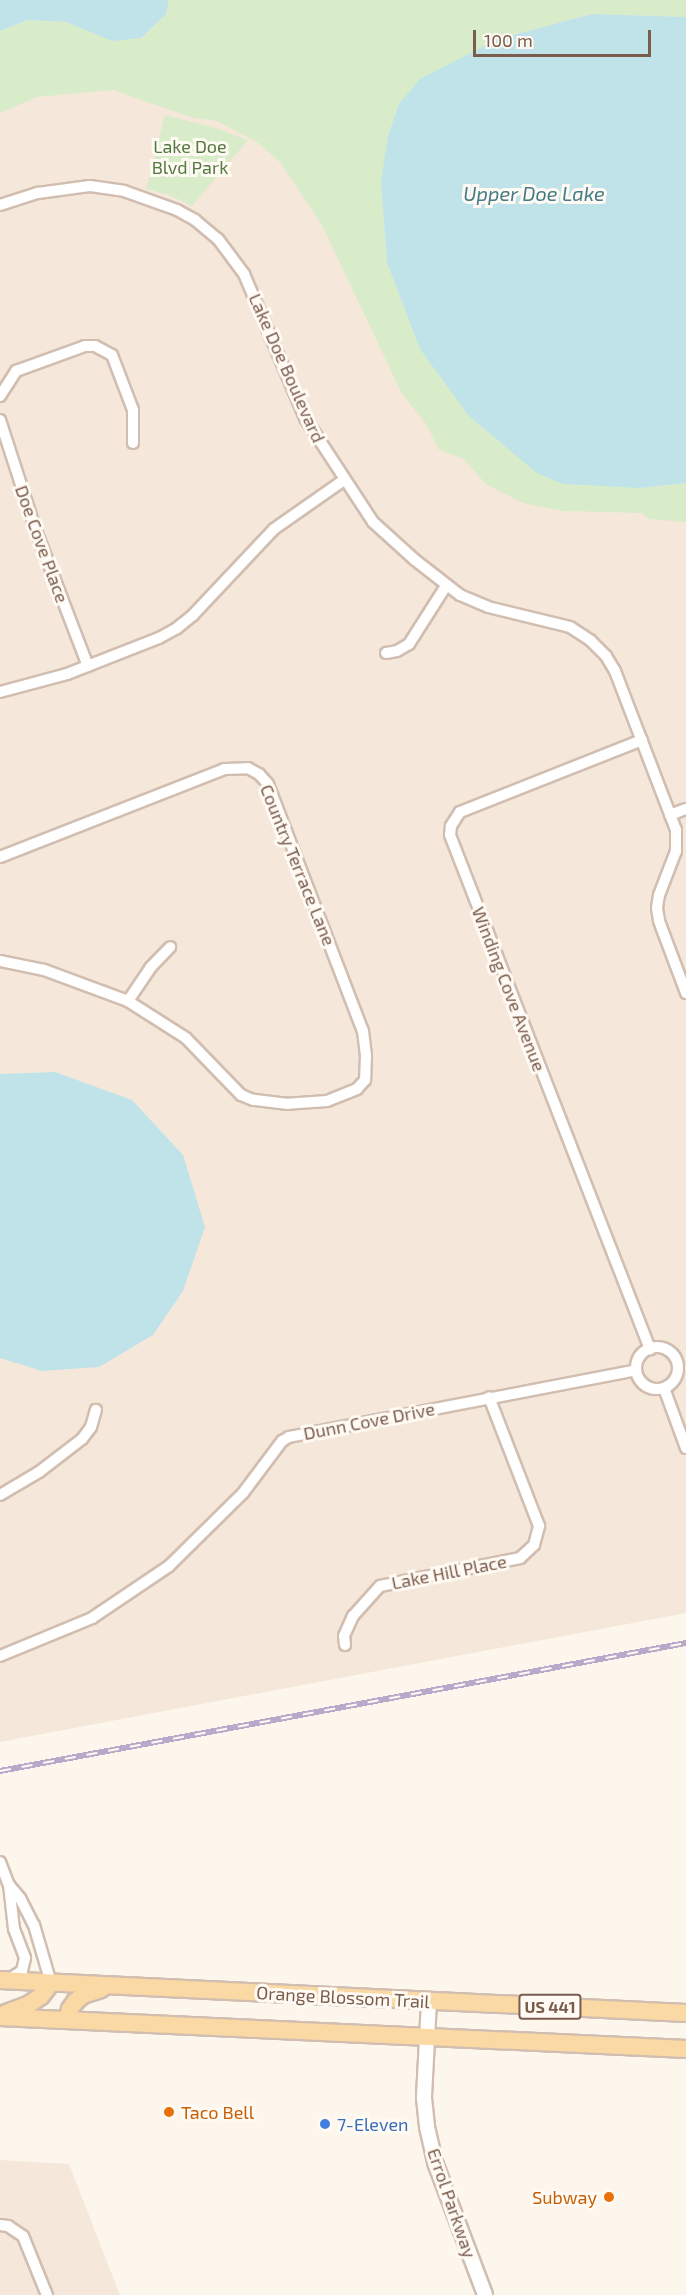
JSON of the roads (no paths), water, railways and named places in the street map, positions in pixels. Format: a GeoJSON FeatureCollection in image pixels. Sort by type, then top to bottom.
{"type":"FeatureCollection","features":[{"type":"Feature","properties":{"kind":"main road","name":"Orange Blossom Trail"},"geometry":{"type":"LineString","coordinates":[[3,1980],[686,2013]]}},
{"type":"Feature","properties":{"kind":"main road"},"geometry":{"type":"LineString","coordinates":[[0,2016],[28,2005],[41,1996],[51,1983]]}},
{"type":"Feature","properties":{"kind":"main road"},"geometry":{"type":"LineString","coordinates":[[67,2020],[70,2009],[83,1995],[111,1986]]}},
{"type":"Feature","properties":{"kind":"main road","name":"Orange Blossom Trail"},"geometry":{"type":"LineString","coordinates":[[0,2016],[686,2049]]}},
{"type":"Feature","properties":{"kind":"street","name":"Lake Doe Boulevard"},"geometry":{"type":"LineString","coordinates":[[0,205],[38,193],[90,186],[124,191],[177,210],[195,220],[218,239],[244,274],[305,418],[373,522],[446,586],[488,607],[562,623],[590,640],[615,671],[676,830],[676,851],[659,895],[657,908],[659,921],[686,993]]}},
{"type":"Feature","properties":{"kind":"street"},"geometry":{"type":"LineString","coordinates":[[0,396],[8,380],[16,371],[85,346],[96,346],[112,356],[132,410],[133,443]]}},
{"type":"Feature","properties":{"kind":"street","name":"Doe Cove Place"},"geometry":{"type":"LineString","coordinates":[[0,420],[35,528],[88,666]]}},
{"type":"Feature","properties":{"kind":"street"},"geometry":{"type":"LineString","coordinates":[[0,692],[45,681],[88,666],[159,638],[177,628],[194,615],[274,529],[344,480]]}},
{"type":"Feature","properties":{"kind":"street"},"geometry":{"type":"LineString","coordinates":[[386,652],[397,651],[409,644],[446,586]]}},
{"type":"Feature","properties":{"kind":"street","name":"Winding Cove Avenue"},"geometry":{"type":"LineString","coordinates":[[642,740],[460,812],[451,825],[450,835],[650,1349]]}},
{"type":"Feature","properties":{"kind":"street","name":"Country Terrace Lane"},"geometry":{"type":"LineString","coordinates":[[0,857],[224,768],[248,768],[259,774],[268,784],[363,1031],[366,1063],[362,1085],[352,1092],[318,1102],[288,1104],[253,1100],[241,1095],[186,1038],[128,1001]]}},
{"type":"Feature","properties":{"kind":"street"},"geometry":{"type":"LineString","coordinates":[[670,814],[686,808]]}},
{"type":"Feature","properties":{"kind":"street"},"geometry":{"type":"LineString","coordinates":[[0,961],[44,970],[128,1001],[170,947]]}},
{"type":"Feature","properties":{"kind":"street"},"geometry":{"type":"LineString","coordinates":[[650,1349],[663,1349],[681,1363],[674,1381],[664,1388],[646,1386],[636,1370],[639,1357],[650,1349]]}},
{"type":"Feature","properties":{"kind":"street","name":"Dunn Cove Drive"},"geometry":{"type":"LineString","coordinates":[[0,1656],[92,1618],[169,1566],[243,1493],[282,1441],[289,1437],[636,1370]]}},
{"type":"Feature","properties":{"kind":"street"},"geometry":{"type":"LineString","coordinates":[[664,1388],[686,1448]]}},
{"type":"Feature","properties":{"kind":"street","name":"Lake Hill Place"},"geometry":{"type":"LineString","coordinates":[[345,1645],[344,1635],[353,1616],[380,1586],[520,1558],[534,1545],[539,1526],[489,1397]]}},
{"type":"Feature","properties":{"kind":"street"},"geometry":{"type":"LineString","coordinates":[[0,1495],[39,1472],[82,1439],[92,1427],[96,1410]]}},
{"type":"Feature","properties":{"kind":"street"},"geometry":{"type":"LineString","coordinates":[[0,1862],[9,1885],[12,1919],[26,1966],[16,1977],[3,1980]]}},
{"type":"Feature","properties":{"kind":"street"},"geometry":{"type":"LineString","coordinates":[[9,1885],[20,1898],[34,1925],[51,1983]]}},
{"type":"Feature","properties":{"kind":"street","name":"Errol Parkway"},"geometry":{"type":"LineString","coordinates":[[429,2001],[424,2098],[427,2127],[436,2165],[485,2295]]}},
{"type":"Feature","properties":{"kind":"street"},"geometry":{"type":"LineString","coordinates":[[0,2225],[8,2226],[23,2236],[47,2295]]}},
{"type":"Feature","properties":{"kind":"water"},"geometry":{"type":"Polygon","coordinates":[[[0,0],[169,0],[166,14],[141,38],[112,41],[66,22],[28,20],[0,31],[0,0]]]}},
{"type":"Feature","properties":{"kind":"water","name":"Upper Doe Lake"},"geometry":{"type":"Polygon","coordinates":[[[592,14],[686,17],[686,483],[641,488],[563,484],[537,473],[469,416],[420,349],[387,263],[381,182],[388,136],[399,104],[420,79],[498,39],[592,14]]]}},
{"type":"Feature","properties":{"kind":"water"},"geometry":{"type":"Polygon","coordinates":[[[55,1072],[132,1100],[183,1155],[205,1227],[183,1291],[153,1335],[99,1367],[42,1371],[0,1358],[0,1074],[55,1072]]]}},
{"type":"Feature","properties":{"kind":"railway"},"geometry":{"type":"LineString","coordinates":[[0,1771],[686,1643]]}},
{"type":"Feature","properties":{"kind":"place","name":"Taco Bell"},"geometry":{"type":"Point","coordinates":[169,2112]}},
{"type":"Feature","properties":{"kind":"place","name":"7-Eleven"},"geometry":{"type":"Point","coordinates":[325,2124]}},
{"type":"Feature","properties":{"kind":"place","name":"Subway"},"geometry":{"type":"Point","coordinates":[609,2197]}},
{"type":"Feature","properties":{"kind":"park label","name":"Lake Doe Blvd Park"},"geometry":{"type":"Point","coordinates":[190,157]}}]}
